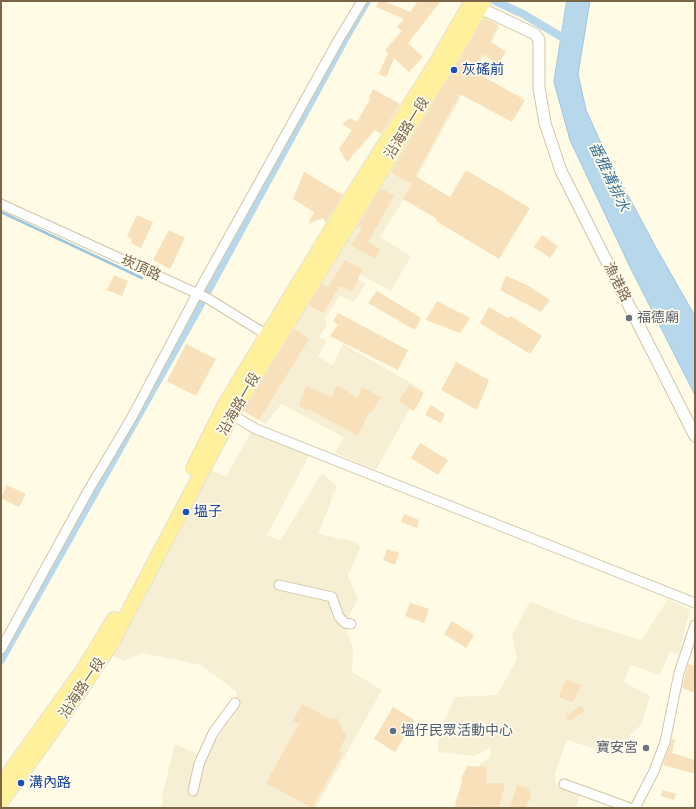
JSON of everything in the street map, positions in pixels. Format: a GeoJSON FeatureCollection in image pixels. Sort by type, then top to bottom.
{"type":"FeatureCollection","features":[{"type":"Feature","properties":{"kind":"main road","name":"沿海路一段"},"geometry":{"type":"LineString","coordinates":[[1,784],[83,670],[108,631],[227,412],[390,145],[460,44],[477,3]]}},
{"type":"Feature","properties":{"kind":"main road","name":"沿海路一段"},"geometry":{"type":"LineString","coordinates":[[1,802],[76,698],[113,640],[227,412]]}},
{"type":"Feature","properties":{"kind":"street"},"geometry":{"type":"LineString","coordinates":[[1,649],[88,491],[132,417],[197,294],[335,46],[362,1]]}},
{"type":"Feature","properties":{"kind":"street","name":"漁港路"},"geometry":{"type":"LineString","coordinates":[[477,3],[535,34],[538,40],[539,88],[545,123],[561,171],[695,436]]}},
{"type":"Feature","properties":{"kind":"street","name":"崁頂路"},"geometry":{"type":"LineString","coordinates":[[1,204],[207,298],[272,338]]}},
{"type":"Feature","properties":{"kind":"street"},"geometry":{"type":"LineString","coordinates":[[227,412],[256,429],[695,603]]}},
{"type":"Feature","properties":{"kind":"street"},"geometry":{"type":"LineString","coordinates":[[279,585],[332,597],[339,617],[345,623],[350,624]]}},
{"type":"Feature","properties":{"kind":"street"},"geometry":{"type":"LineString","coordinates":[[635,808],[654,771],[665,742],[679,673],[695,625]]}},
{"type":"Feature","properties":{"kind":"street"},"geometry":{"type":"LineString","coordinates":[[193,791],[200,764],[213,733],[235,703]]}},
{"type":"Feature","properties":{"kind":"street"},"geometry":{"type":"LineString","coordinates":[[564,784],[630,808]]}},
{"type":"Feature","properties":{"kind":"shaded area"},"geometry":{"type":"Polygon","coordinates":[[[482,15],[501,25],[406,196],[380,237],[411,256],[391,291],[355,272],[354,277],[366,284],[354,302],[340,296],[325,318],[327,325],[319,337],[327,341],[318,357],[333,365],[343,344],[421,389],[376,470],[335,453],[344,437],[281,404],[266,424],[242,411],[482,15]]]}},
{"type":"Feature","properties":{"kind":"shaded area"},"geometry":{"type":"Polygon","coordinates":[[[251,432],[310,454],[267,535],[280,541],[322,473],[337,486],[318,534],[357,542],[360,548],[348,576],[358,599],[345,623],[353,649],[352,672],[382,690],[316,808],[162,808],[163,793],[175,744],[204,757],[237,710],[236,691],[201,665],[142,653],[124,661],[111,655],[211,470],[226,477],[251,432]]]}},
{"type":"Feature","properties":{"kind":"shaded area"},"geometry":{"type":"Polygon","coordinates":[[[668,599],[690,609],[679,655],[670,651],[660,675],[630,665],[624,682],[650,696],[641,725],[611,754],[567,740],[555,773],[556,785],[580,794],[576,808],[456,808],[462,778],[490,757],[491,747],[475,756],[438,752],[439,732],[455,697],[497,695],[517,659],[512,635],[530,601],[576,620],[641,640],[668,599]]]}},
{"type":"Feature","properties":{"kind":"water","name":"番雅溝排水"},"geometry":{"type":"Polygon","coordinates":[[[567,1],[590,1],[578,74],[586,110],[604,150],[655,246],[695,316],[695,395],[630,267],[570,140],[554,82],[567,1]]]}},
{"type":"Feature","properties":{"kind":"building"},"geometry":{"type":"Polygon","coordinates":[[[379,1],[384,1],[410,12],[418,1],[441,1],[408,43],[423,57],[409,72],[394,58],[386,77],[379,74],[388,53],[385,50],[402,31],[397,27],[404,19],[376,7],[379,1]]]}},
{"type":"Feature","properties":{"kind":"building"},"geometry":{"type":"Polygon","coordinates":[[[484,18],[498,25],[490,41],[506,52],[498,64],[482,54],[476,66],[487,71],[484,77],[525,100],[512,122],[460,94],[415,176],[450,197],[466,170],[530,208],[499,259],[403,199],[412,184],[391,173],[484,18]]]}},
{"type":"Feature","properties":{"kind":"building"},"geometry":{"type":"Polygon","coordinates":[[[373,89],[400,104],[381,134],[375,130],[347,162],[339,149],[352,130],[342,124],[350,118],[357,122],[370,99],[369,98],[373,89]]]}},
{"type":"Feature","properties":{"kind":"building"},"geometry":{"type":"Polygon","coordinates":[[[304,172],[343,195],[326,222],[323,218],[308,224],[314,212],[293,199],[304,172]]]}},
{"type":"Feature","properties":{"kind":"building"},"geometry":{"type":"Polygon","coordinates":[[[381,188],[394,196],[368,242],[380,249],[375,259],[351,245],[362,229],[358,226],[381,188]]]}},
{"type":"Feature","properties":{"kind":"building"},"geometry":{"type":"Polygon","coordinates":[[[137,215],[153,222],[141,248],[131,243],[132,239],[127,236],[137,215]]]}},
{"type":"Feature","properties":{"kind":"building"},"geometry":{"type":"Polygon","coordinates":[[[169,230],[185,238],[170,269],[153,260],[169,230]]]}},
{"type":"Feature","properties":{"kind":"building"},"geometry":{"type":"Polygon","coordinates":[[[542,235],[558,246],[550,258],[534,247],[542,235]]]}},
{"type":"Feature","properties":{"kind":"building"},"geometry":{"type":"Polygon","coordinates":[[[345,260],[363,269],[352,291],[340,286],[323,313],[309,305],[322,284],[328,287],[345,260]]]}},
{"type":"Feature","properties":{"kind":"building"},"geometry":{"type":"Polygon","coordinates":[[[114,275],[128,281],[122,296],[107,290],[114,275]]]}},
{"type":"Feature","properties":{"kind":"building"},"geometry":{"type":"Polygon","coordinates":[[[506,276],[527,285],[550,300],[541,312],[500,290],[506,276]]]}},
{"type":"Feature","properties":{"kind":"building"},"geometry":{"type":"Polygon","coordinates":[[[377,291],[421,318],[415,330],[368,303],[377,291]]]}},
{"type":"Feature","properties":{"kind":"building"},"geometry":{"type":"Polygon","coordinates":[[[437,301],[470,318],[460,333],[426,320],[437,301]]]}},
{"type":"Feature","properties":{"kind":"building"},"geometry":{"type":"Polygon","coordinates":[[[489,307],[508,318],[511,316],[542,336],[530,354],[480,323],[489,307]]]}},
{"type":"Feature","properties":{"kind":"building"},"geometry":{"type":"Polygon","coordinates":[[[338,313],[408,350],[398,370],[330,336],[338,325],[333,321],[338,313]]]}},
{"type":"Feature","properties":{"kind":"building"},"geometry":{"type":"Polygon","coordinates":[[[294,329],[309,339],[259,420],[244,411],[294,329]]]}},
{"type":"Feature","properties":{"kind":"building"},"geometry":{"type":"Polygon","coordinates":[[[186,344],[216,359],[196,396],[167,381],[186,344]]]}},
{"type":"Feature","properties":{"kind":"building"},"geometry":{"type":"Polygon","coordinates":[[[456,362],[489,380],[477,410],[441,390],[456,362]]]}},
{"type":"Feature","properties":{"kind":"building"},"geometry":{"type":"Polygon","coordinates":[[[337,385],[358,398],[362,387],[381,397],[371,413],[369,412],[358,436],[309,409],[308,411],[299,406],[306,386],[332,397],[337,385]]]}},
{"type":"Feature","properties":{"kind":"building"},"geometry":{"type":"Polygon","coordinates":[[[409,385],[424,393],[414,411],[399,401],[409,385]]]}},
{"type":"Feature","properties":{"kind":"building"},"geometry":{"type":"Polygon","coordinates":[[[431,405],[445,414],[441,423],[425,415],[431,405]]]}},
{"type":"Feature","properties":{"kind":"building"},"geometry":{"type":"Polygon","coordinates":[[[420,443],[448,460],[438,475],[411,458],[420,443]]]}},
{"type":"Feature","properties":{"kind":"building"},"geometry":{"type":"Polygon","coordinates":[[[7,485],[26,494],[19,507],[1,498],[7,485]]]}},
{"type":"Feature","properties":{"kind":"building"},"geometry":{"type":"Polygon","coordinates":[[[404,514],[419,520],[417,528],[401,522],[404,514]]]}},
{"type":"Feature","properties":{"kind":"building"},"geometry":{"type":"Polygon","coordinates":[[[387,549],[399,553],[395,565],[383,560],[387,549]]]}},
{"type":"Feature","properties":{"kind":"building"},"geometry":{"type":"Polygon","coordinates":[[[410,603],[429,609],[424,623],[405,616],[410,603]]]}},
{"type":"Feature","properties":{"kind":"building"},"geometry":{"type":"Polygon","coordinates":[[[452,621],[474,635],[466,648],[444,634],[452,621]]]}},
{"type":"Feature","properties":{"kind":"building"},"geometry":{"type":"Polygon","coordinates":[[[688,664],[695,666],[695,693],[682,688],[688,664]]]}},
{"type":"Feature","properties":{"kind":"building"},"geometry":{"type":"Polygon","coordinates":[[[566,679],[581,685],[573,702],[559,697],[566,679]]]}},
{"type":"Feature","properties":{"kind":"building"},"geometry":{"type":"Polygon","coordinates":[[[302,704],[330,719],[337,718],[346,736],[339,751],[343,753],[312,808],[266,783],[299,724],[293,721],[302,704]]]}},
{"type":"Feature","properties":{"kind":"building"},"geometry":{"type":"Polygon","coordinates":[[[580,705],[585,711],[569,721],[566,717],[580,705]]]}},
{"type":"Feature","properties":{"kind":"building","name":"塭仔民眾活動中心"},"geometry":{"type":"Polygon","coordinates":[[[393,707],[414,720],[395,752],[374,739],[393,707]]]}},
{"type":"Feature","properties":{"kind":"building"},"geometry":{"type":"Polygon","coordinates":[[[672,739],[675,740],[672,753],[695,760],[695,774],[663,765],[672,739]]]}},
{"type":"Feature","properties":{"kind":"building"},"geometry":{"type":"Polygon","coordinates":[[[468,766],[487,767],[486,783],[505,783],[499,808],[488,808],[475,805],[476,808],[455,808],[463,778],[461,778],[468,766]]]}},
{"type":"Feature","properties":{"kind":"building"},"geometry":{"type":"Polygon","coordinates":[[[517,785],[528,788],[531,795],[525,808],[510,808],[517,785]]]}},
{"type":"Feature","properties":{"kind":"building"},"geometry":{"type":"Polygon","coordinates":[[[662,790],[676,794],[674,800],[661,796],[662,790]]]}},
{"type":"Feature","properties":{"kind":"waterway"},"geometry":{"type":"LineString","coordinates":[[1,660],[197,311],[367,1]]}},
{"type":"Feature","properties":{"kind":"waterway"},"geometry":{"type":"LineString","coordinates":[[495,1],[523,14],[570,42]]}},
{"type":"Feature","properties":{"kind":"waterway"},"geometry":{"type":"LineString","coordinates":[[1,212],[142,278]]}},
{"type":"Feature","properties":{"kind":"place","name":"灰磘前"},"geometry":{"type":"Point","coordinates":[454,70]}},
{"type":"Feature","properties":{"kind":"place","name":"福德廟"},"geometry":{"type":"Point","coordinates":[629,318]}},
{"type":"Feature","properties":{"kind":"place","name":"塭子"},"geometry":{"type":"Point","coordinates":[186,512]}},
{"type":"Feature","properties":{"kind":"place","name":"塭仔民眾活動中心"},"geometry":{"type":"Point","coordinates":[393,731]}},
{"type":"Feature","properties":{"kind":"place","name":"寶安宮"},"geometry":{"type":"Point","coordinates":[646,748]}},
{"type":"Feature","properties":{"kind":"place","name":"溝內路"},"geometry":{"type":"Point","coordinates":[21,783]}}]}
